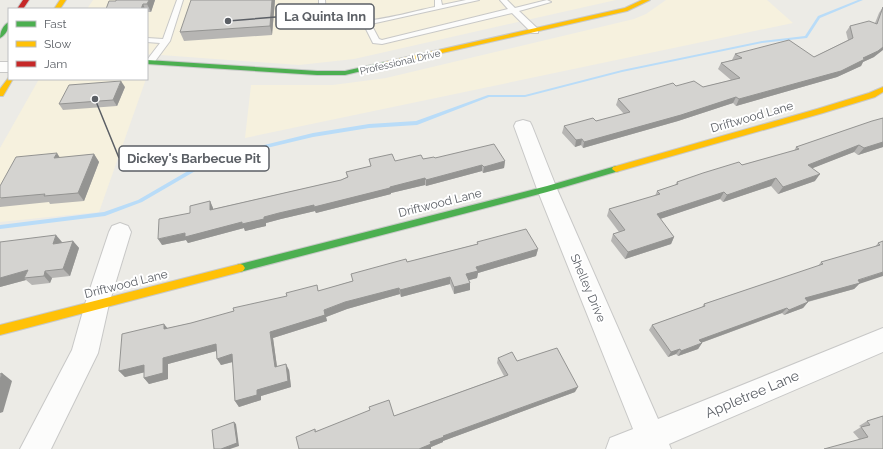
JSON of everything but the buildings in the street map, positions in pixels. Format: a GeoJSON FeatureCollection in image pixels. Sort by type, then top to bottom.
{"type":"FeatureCollection","features":[{"type":"Feature","properties":{"kind":"main road"},"geometry":{"type":"LineString","coordinates":[[58,8],[64,0]]}},
{"type":"Feature","properties":{"kind":"main road","name":"Professional Drive"},"geometry":{"type":"LineString","coordinates":[[149,62],[310,73],[345,73],[371,69],[627,9],[647,0]]}},
{"type":"Feature","properties":{"kind":"main road"},"geometry":{"type":"LineString","coordinates":[[0,36],[8,25]]}},
{"type":"Feature","properties":{"kind":"main road"},"geometry":{"type":"LineString","coordinates":[[0,94],[9,80]]}},
{"type":"Feature","properties":{"kind":"main road","name":"Driftwood Lane"},"geometry":{"type":"LineString","coordinates":[[0,330],[547,189],[872,95],[883,89]]}},
{"type":"Feature","properties":{"kind":"street","name":"Shelley Drive"},"geometry":{"type":"LineString","coordinates":[[524,126],[547,189],[653,443]]}},
{"type":"Feature","properties":{"kind":"street"},"geometry":{"type":"LineString","coordinates":[[36,449],[85,353],[97,304],[120,232]]}},
{"type":"Feature","properties":{"kind":"street","name":"Appletree Lane"},"geometry":{"type":"LineString","coordinates":[[620,449],[653,443],[883,340]]}},
{"type":"Feature","properties":{"kind":"lane"},"geometry":{"type":"LineString","coordinates":[[149,62],[166,41],[180,0]]}},
{"type":"Feature","properties":{"kind":"lane"},"geometry":{"type":"LineString","coordinates":[[322,0],[322,18],[334,23],[367,24],[476,0]]}},
{"type":"Feature","properties":{"kind":"lane"},"geometry":{"type":"LineString","coordinates":[[438,0],[439,8]]}},
{"type":"Feature","properties":{"kind":"lane"},"geometry":{"type":"LineString","coordinates":[[502,0],[535,31]]}},
{"type":"Feature","properties":{"kind":"lane"},"geometry":{"type":"LineString","coordinates":[[367,24],[376,41],[382,42],[547,2]]}},
{"type":"Feature","properties":{"kind":"lane"},"geometry":{"type":"LineString","coordinates":[[148,40],[166,41]]}},
{"type":"Feature","properties":{"kind":"shaded area"},"geometry":{"type":"Polygon","coordinates":[[[93,0],[616,0],[354,59],[299,65],[148,54],[148,8],[88,8],[93,0]]]}},
{"type":"Feature","properties":{"kind":"shaded area"},"geometry":{"type":"Polygon","coordinates":[[[666,0],[767,0],[793,23],[245,138],[251,85],[333,85],[386,78],[634,19],[646,14],[666,0]]]}},
{"type":"Feature","properties":{"kind":"shaded area"},"geometry":{"type":"Polygon","coordinates":[[[38,80],[146,80],[99,212],[0,222],[0,148],[38,80]]]}},
{"type":"Feature","properties":{"kind":"waterway"},"geometry":{"type":"LineString","coordinates":[[0,227],[105,214],[140,201],[202,165],[244,152],[313,135],[369,126],[417,123],[488,96],[525,96],[622,71],[762,42],[806,37],[819,17],[861,0]]}},
{"type":"Feature","properties":{"kind":"traffic: fast"},"geometry":{"type":"LineString","coordinates":[[0,36],[8,25]]}},
{"type":"Feature","properties":{"kind":"traffic: fast"},"geometry":{"type":"LineString","coordinates":[[148,62],[317,73],[345,73],[385,64]]}},
{"type":"Feature","properties":{"kind":"traffic: fast"},"geometry":{"type":"LineString","coordinates":[[240,268],[547,189],[616,169]]}},
{"type":"Feature","properties":{"kind":"traffic: slow"},"geometry":{"type":"LineString","coordinates":[[58,8],[63,0]]}},
{"type":"Feature","properties":{"kind":"traffic: slow"},"geometry":{"type":"LineString","coordinates":[[385,64],[627,9],[647,0]]}},
{"type":"Feature","properties":{"kind":"traffic: slow"},"geometry":{"type":"LineString","coordinates":[[0,94],[9,80]]}},
{"type":"Feature","properties":{"kind":"traffic: slow"},"geometry":{"type":"LineString","coordinates":[[616,169],[820,111],[872,95],[883,89]]}},
{"type":"Feature","properties":{"kind":"traffic: slow"},"geometry":{"type":"LineString","coordinates":[[0,330],[240,268]]}},
{"type":"Feature","properties":{"kind":"traffic: jam"},"geometry":{"type":"LineString","coordinates":[[21,8],[26,0]]}},
{"type":"Feature","properties":{"kind":"place","name":"La Quinta Inn"},"geometry":{"type":"Point","coordinates":[228,21]}},
{"type":"Feature","properties":{"kind":"place","name":"Dickey's Barbecue Pit"},"geometry":{"type":"Point","coordinates":[95,99]}}]}
